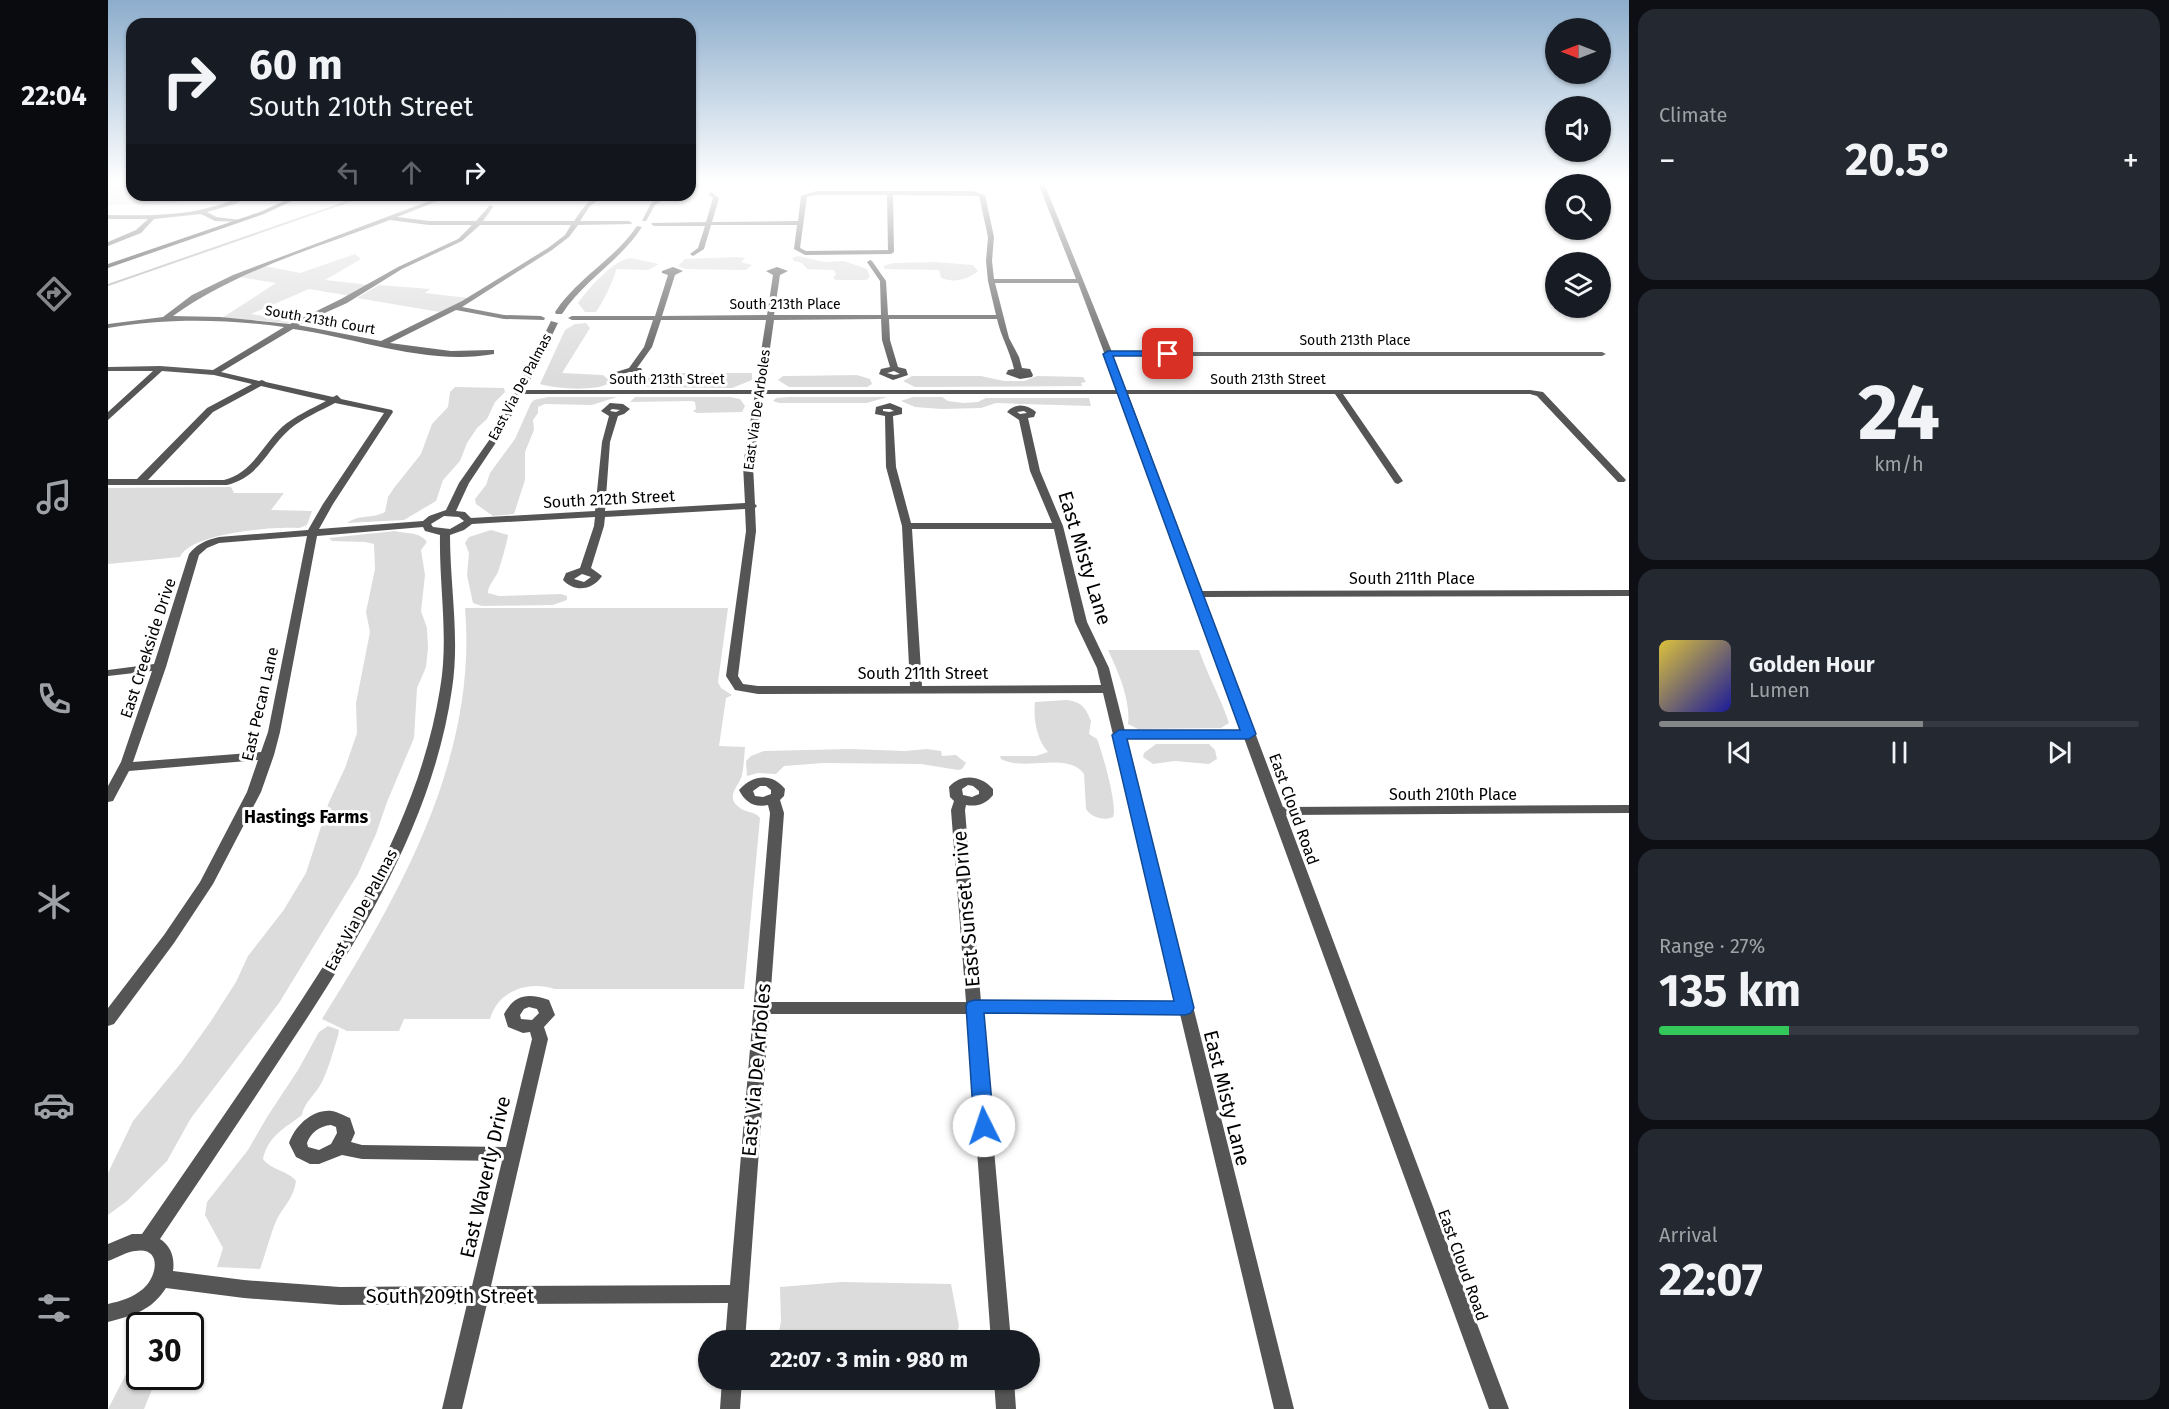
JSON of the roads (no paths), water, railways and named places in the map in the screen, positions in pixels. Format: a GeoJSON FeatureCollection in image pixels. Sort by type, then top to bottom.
{"type":"FeatureCollection","features":[{"type":"Feature","properties":{"kind":"street"},"geometry":{"type":"LineString","coordinates":[[108,266],[158,249]]}},
{"type":"Feature","properties":{"kind":"street"},"geometry":{"type":"LineString","coordinates":[[163,320],[195,297],[234,276],[311,249]]}},
{"type":"Feature","properties":{"kind":"street"},"geometry":{"type":"LineString","coordinates":[[214,373],[250,353],[290,326],[344,301],[400,268],[441,249]]}},
{"type":"Feature","properties":{"kind":"street"},"geometry":{"type":"LineString","coordinates":[[381,344],[455,308],[550,249]]}},
{"type":"Feature","properties":{"kind":"street"},"geometry":{"type":"LineString","coordinates":[[563,321],[570,314],[559,312],[576,288],[623,249]]}},
{"type":"Feature","properties":{"kind":"street"},"geometry":{"type":"LineString","coordinates":[[693,254],[701,249]]}},
{"type":"Feature","properties":{"kind":"street"},"geometry":{"type":"LineString","coordinates":[[797,249],[800,252],[891,252],[891,249]]}},
{"type":"Feature","properties":{"kind":"street"},"geometry":{"type":"LineString","coordinates":[[990,249],[988,261],[999,317],[1018,370]]}},
{"type":"Feature","properties":{"kind":"street","name":"East Cloud Road"},"geometry":{"type":"LineString","coordinates":[[1069,249],[1499,1409]]}},
{"type":"Feature","properties":{"kind":"street"},"geometry":{"type":"LineString","coordinates":[[870,262],[883,281],[886,340],[894,369]]}},
{"type":"Feature","properties":{"kind":"street"},"geometry":{"type":"LineString","coordinates":[[632,369],[648,347],[672,274]]}},
{"type":"Feature","properties":{"kind":"street","name":"East Via De Arboles"},"geometry":{"type":"LineString","coordinates":[[740,687],[732,676],[751,531],[752,506],[748,465],[777,274]]}},
{"type":"Feature","properties":{"kind":"street"},"geometry":{"type":"LineString","coordinates":[[991,281],[1081,281]]}},
{"type":"Feature","properties":{"kind":"street"},"geometry":{"type":"LineString","coordinates":[[455,308],[492,315],[541,318]]}},
{"type":"Feature","properties":{"kind":"street","name":"East Via De Palmas"},"geometry":{"type":"LineString","coordinates":[[559,312],[545,314],[541,318],[542,321],[563,321]]}},
{"type":"Feature","properties":{"kind":"street","name":"South 213th Place"},"geometry":{"type":"LineString","coordinates":[[563,321],[657,318],[999,317]]}},
{"type":"Feature","properties":{"kind":"street","name":"South 213th Court"},"geometry":{"type":"LineString","coordinates":[[108,326],[135,321],[240,321],[290,326],[437,353],[491,352]]}},
{"type":"Feature","properties":{"kind":"street","name":"East Via De Palmas"},"geometry":{"type":"LineString","coordinates":[[450,513],[464,483],[501,429],[520,392],[563,321]]}},
{"type":"Feature","properties":{"kind":"street","name":"South 213th Place"},"geometry":{"type":"LineString","coordinates":[[1108,354],[1602,354]]}},
{"type":"Feature","properties":{"kind":"street"},"geometry":{"type":"LineString","coordinates":[[108,417],[160,368]]}},
{"type":"Feature","properties":{"kind":"street"},"geometry":{"type":"LineString","coordinates":[[108,369],[160,368],[214,373],[337,399]]}},
{"type":"Feature","properties":{"kind":"street"},"geometry":{"type":"LineString","coordinates":[[140,482],[210,410],[261,382]]}},
{"type":"Feature","properties":{"kind":"street","name":"South 213th Street"},"geometry":{"type":"LineString","coordinates":[[520,392],[1530,392],[1540,394],[1621,480]]}},
{"type":"Feature","properties":{"kind":"street"},"geometry":{"type":"LineString","coordinates":[[1336,392],[1398,481]]}},
{"type":"Feature","properties":{"kind":"street"},"geometry":{"type":"LineString","coordinates":[[108,482],[224,483],[241,478],[250,472],[286,428],[337,399]]}},
{"type":"Feature","properties":{"kind":"street","name":"East Pecan Lane"},"geometry":{"type":"LineString","coordinates":[[108,1020],[169,939],[206,884],[254,792],[268,755],[313,531],[328,504],[389,412],[337,399]]}},
{"type":"Feature","properties":{"kind":"street"},"geometry":{"type":"LineString","coordinates":[[585,570],[601,514],[606,441],[614,414]]}},
{"type":"Feature","properties":{"kind":"street"},"geometry":{"type":"LineString","coordinates":[[889,415],[891,467],[907,526],[916,689]]}},
{"type":"Feature","properties":{"kind":"street","name":"East Misty Lane"},"geometry":{"type":"LineString","coordinates":[[1023,417],[1035,471],[1058,526],[1081,622],[1099,656],[1108,689],[1284,1409]]}},
{"type":"Feature","properties":{"kind":"street","name":"South 212th Street"},"geometry":{"type":"LineString","coordinates":[[469,521],[752,506]]}},
{"type":"Feature","properties":{"kind":"street"},"geometry":{"type":"LineString","coordinates":[[313,531],[426,524],[432,518],[450,513],[462,514],[469,521],[461,529],[445,532],[433,531],[426,524]]}},
{"type":"Feature","properties":{"kind":"street"},"geometry":{"type":"LineString","coordinates":[[907,526],[1058,526]]}},
{"type":"Feature","properties":{"kind":"street","name":"East Creekside Drive"},"geometry":{"type":"LineString","coordinates":[[108,798],[124,767],[160,667],[194,554],[206,543],[313,531]]}},
{"type":"Feature","properties":{"kind":"street","name":"East Via De Palmas"},"geometry":{"type":"LineString","coordinates":[[147,1242],[324,980],[374,891],[406,824],[430,759],[440,721],[446,684],[450,638],[445,572],[445,532]]}},
{"type":"Feature","properties":{"kind":"street","name":"South 211th Place"},"geometry":{"type":"LineString","coordinates":[[1196,594],[1629,593]]}},
{"type":"Feature","properties":{"kind":"street"},"geometry":{"type":"LineString","coordinates":[[108,673],[160,667]]}},
{"type":"Feature","properties":{"kind":"street","name":"South 211th Street"},"geometry":{"type":"LineString","coordinates":[[740,687],[758,690],[1108,689]]}},
{"type":"Feature","properties":{"kind":"street"},"geometry":{"type":"LineString","coordinates":[[1119,735],[1249,734]]}},
{"type":"Feature","properties":{"kind":"street"},"geometry":{"type":"LineString","coordinates":[[124,767],[268,755]]}},
{"type":"Feature","properties":{"kind":"street","name":"East Via De Arboles"},"geometry":{"type":"LineString","coordinates":[[736,1330],[777,813],[773,799]]}},
{"type":"Feature","properties":{"kind":"street","name":"East Sunset Drive"},"geometry":{"type":"LineString","coordinates":[[961,800],[958,810],[1000,1330]]}},
{"type":"Feature","properties":{"kind":"street","name":"South 210th Place"},"geometry":{"type":"LineString","coordinates":[[1277,811],[1629,809]]}},
{"type":"Feature","properties":{"kind":"street"},"geometry":{"type":"LineString","coordinates":[[762,1008],[975,1006],[1185,1008]]}},
{"type":"Feature","properties":{"kind":"street","name":"East Waverly Drive"},"geometry":{"type":"LineString","coordinates":[[452,1409],[540,1039],[536,1025]]}},
{"type":"Feature","properties":{"kind":"street"},"geometry":{"type":"LineString","coordinates":[[339,1147],[362,1152],[513,1154]]}},
{"type":"Feature","properties":{"kind":"street"},"geometry":{"type":"LineString","coordinates":[[108,1253],[122,1246],[147,1242],[163,1251],[167,1258],[163,1279],[145,1299],[132,1307],[108,1313]]}},
{"type":"Feature","properties":{"kind":"street","name":"South 209th Street"},"geometry":{"type":"LineString","coordinates":[[163,1279],[244,1289],[328,1295],[738,1294]]}},
{"type":"Feature","properties":{"kind":"street"},"geometry":{"type":"LineString","coordinates":[[730,1409],[731,1390]]}},
{"type":"Feature","properties":{"kind":"street"},"geometry":{"type":"LineString","coordinates":[[1005,1390],[1006,1409]]}},
{"type":"Feature","properties":{"kind":"waterway"},"geometry":{"type":"LineString","coordinates":[[108,285],[212,249]]}},
{"type":"Feature","properties":{"kind":"district","name":"Hastings Farms"},"geometry":{"type":"Point","coordinates":[306,817]}}]}
